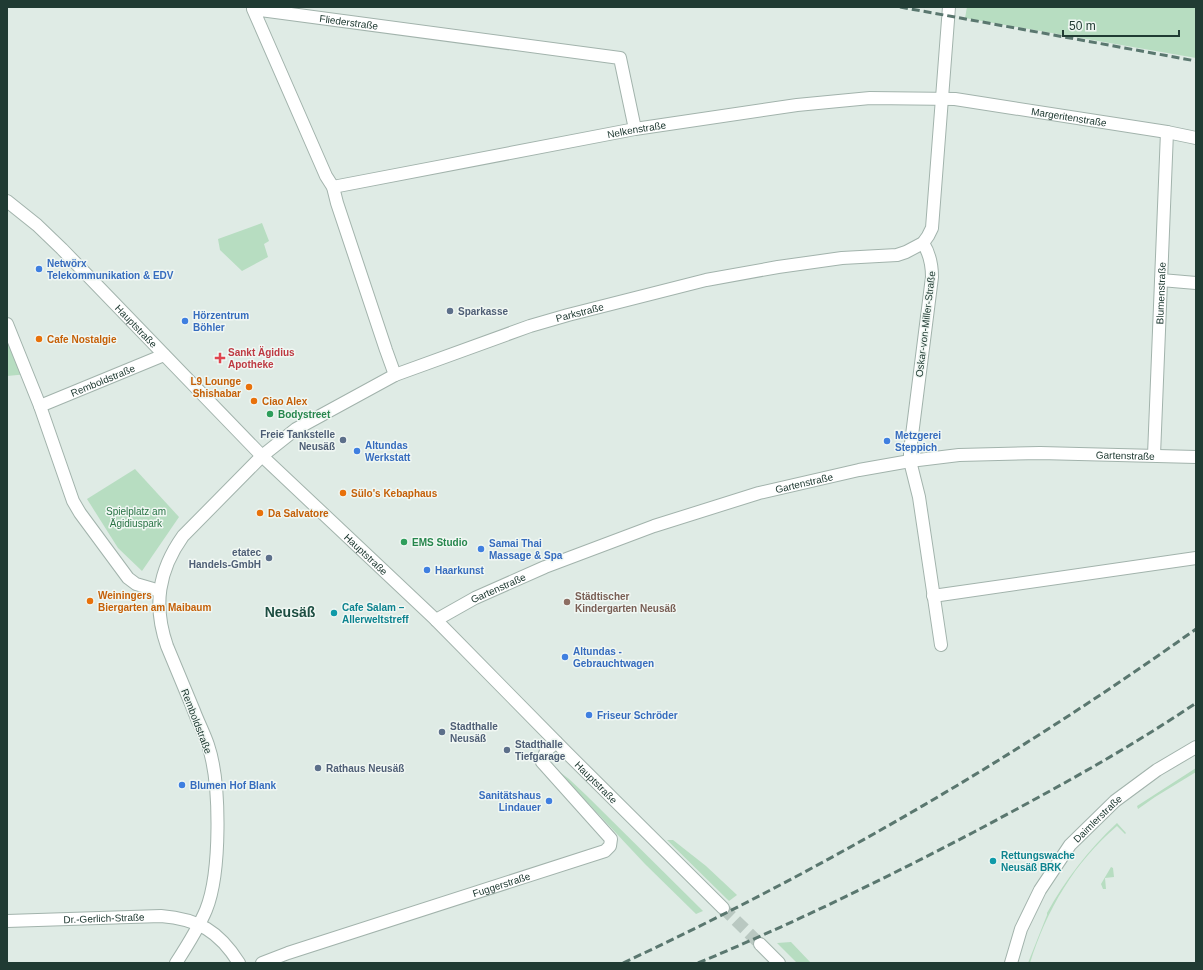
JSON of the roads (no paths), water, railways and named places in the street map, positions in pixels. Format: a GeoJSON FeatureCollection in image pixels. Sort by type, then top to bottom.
{"type":"FeatureCollection","features":[{"type":"Feature","properties":{"kind":"street"},"geometry":{"type":"LineString","coordinates":[[923,243],[932,228],[949,7]]}},
{"type":"Feature","properties":{"kind":"street","name":"Fliederstraße"},"geometry":{"type":"LineString","coordinates":[[395,375],[333,187],[326,176],[253,9],[620,58],[635,129]]}},
{"type":"Feature","properties":{"kind":"street","name":"Nelkenstraße"},"geometry":{"type":"LineString","coordinates":[[333,187],[635,129],[863,98],[942,100]]}},
{"type":"Feature","properties":{"kind":"street","name":"Margeritenstraße"},"geometry":{"type":"LineString","coordinates":[[942,100],[955,99],[1167,132],[1196,138]]}},
{"type":"Feature","properties":{"kind":"street","name":"Blumenstraße"},"geometry":{"type":"LineString","coordinates":[[1154,455],[1167,132]]}},
{"type":"Feature","properties":{"kind":"street","name":"Hauptstraße"},"geometry":{"type":"LineString","coordinates":[[7,202],[37,225],[62,249],[262,456],[436,620],[723,908]]}},
{"type":"Feature","properties":{"kind":"street","name":"Parkstraße"},"geometry":{"type":"LineString","coordinates":[[262,456],[296,429],[395,375],[530,326],[603,305],[706,280],[778,267],[842,258],[896,254],[916,248],[923,243]]}},
{"type":"Feature","properties":{"kind":"street","name":"Oskar-von-Miller-Straße"},"geometry":{"type":"LineString","coordinates":[[923,243],[930,256],[932,277],[910,442],[910,461],[919,497],[941,645]]}},
{"type":"Feature","properties":{"kind":"street"},"geometry":{"type":"LineString","coordinates":[[1161,280],[1196,283]]}},
{"type":"Feature","properties":{"kind":"street"},"geometry":{"type":"LineString","coordinates":[[7,324],[40,406],[68,489],[80,513],[128,578],[136,584],[160,591]]}},
{"type":"Feature","properties":{"kind":"street","name":"Remboldstraße"},"geometry":{"type":"LineString","coordinates":[[40,406],[164,354]]}},
{"type":"Feature","properties":{"kind":"street","name":"Gartenstraße"},"geometry":{"type":"LineString","coordinates":[[436,620],[475,598],[545,567],[615,539],[722,504],[800,483],[859,470],[910,461],[958,455],[1040,453],[1196,457]]}},
{"type":"Feature","properties":{"kind":"street","name":"Remboldstraße"},"geometry":{"type":"LineString","coordinates":[[176,963],[199,924],[206,910],[211,894],[216,860],[216,800],[213,766],[208,744],[162,632],[159,617],[160,591],[168,561],[183,536],[262,456]]}},
{"type":"Feature","properties":{"kind":"street"},"geometry":{"type":"LineString","coordinates":[[933,596],[1196,558]]}},
{"type":"Feature","properties":{"kind":"street","name":"Fuggerstraße"},"geometry":{"type":"LineString","coordinates":[[262,963],[288,953],[605,851],[610,846],[611,839],[542,762],[546,751],[556,742]]}},
{"type":"Feature","properties":{"kind":"street","name":"Daimlerstraße"},"geometry":{"type":"LineString","coordinates":[[1011,963],[1021,929],[1040,890],[1070,845],[1115,801],[1158,770],[1196,747]]}},
{"type":"Feature","properties":{"kind":"street","name":"Dr.-Gerlich-Straße"},"geometry":{"type":"LineString","coordinates":[[7,921],[161,916],[176,917],[199,924],[218,937],[239,963]]}},
{"type":"Feature","properties":{"kind":"street"},"geometry":{"type":"LineString","coordinates":[[760,944],[779,963]]}},
{"type":"Feature","properties":{"kind":"tunnel"},"geometry":{"type":"LineString","coordinates":[[723,908],[760,944]]}},
{"type":"Feature","properties":{"kind":"railway"},"geometry":{"type":"LineString","coordinates":[[900,7],[1196,61]]}},
{"type":"Feature","properties":{"kind":"railway"},"geometry":{"type":"LineString","coordinates":[[623,963],[772,889],[917,809],[988,767],[1128,677],[1196,629]]}},
{"type":"Feature","properties":{"kind":"railway"},"geometry":{"type":"LineString","coordinates":[[698,963],[768,933],[838,900],[974,832],[1142,738],[1196,703]]}},
{"type":"Feature","properties":{"kind":"place","name":"Netwörx Telekommunikation & EDV"},"geometry":{"type":"Point","coordinates":[39,269]}},
{"type":"Feature","properties":{"kind":"place","name":"Sparkasse"},"geometry":{"type":"Point","coordinates":[450,311]}},
{"type":"Feature","properties":{"kind":"place","name":"Hörzentrum Böhler"},"geometry":{"type":"Point","coordinates":[185,321]}},
{"type":"Feature","properties":{"kind":"place","name":"Cafe Nostalgie"},"geometry":{"type":"Point","coordinates":[39,339]}},
{"type":"Feature","properties":{"kind":"place","name":"Sankt Ägidius Apotheke"},"geometry":{"type":"Point","coordinates":[220,358]}},
{"type":"Feature","properties":{"kind":"place","name":"L9 Lounge Shishabar"},"geometry":{"type":"Point","coordinates":[249,387]}},
{"type":"Feature","properties":{"kind":"place","name":"Ciao Alex"},"geometry":{"type":"Point","coordinates":[254,401]}},
{"type":"Feature","properties":{"kind":"place","name":"Bodystreet"},"geometry":{"type":"Point","coordinates":[270,414]}},
{"type":"Feature","properties":{"kind":"place","name":"Freie Tankstelle Neusäß"},"geometry":{"type":"Point","coordinates":[343,440]}},
{"type":"Feature","properties":{"kind":"place","name":"Metzgerei Steppich"},"geometry":{"type":"Point","coordinates":[887,441]}},
{"type":"Feature","properties":{"kind":"place","name":"Altundas Werkstatt"},"geometry":{"type":"Point","coordinates":[357,451]}},
{"type":"Feature","properties":{"kind":"place","name":"Sülo's Kebaphaus"},"geometry":{"type":"Point","coordinates":[343,493]}},
{"type":"Feature","properties":{"kind":"place","name":"Da Salvatore"},"geometry":{"type":"Point","coordinates":[260,513]}},
{"type":"Feature","properties":{"kind":"place","name":"EMS Studio"},"geometry":{"type":"Point","coordinates":[404,542]}},
{"type":"Feature","properties":{"kind":"place","name":"Samai Thai Massage & Spa"},"geometry":{"type":"Point","coordinates":[481,549]}},
{"type":"Feature","properties":{"kind":"place","name":"etatec Handels-GmbH"},"geometry":{"type":"Point","coordinates":[269,558]}},
{"type":"Feature","properties":{"kind":"place","name":"Haarkunst"},"geometry":{"type":"Point","coordinates":[427,570]}},
{"type":"Feature","properties":{"kind":"place","name":"Weiningers Biergarten am Maibaum"},"geometry":{"type":"Point","coordinates":[90,601]}},
{"type":"Feature","properties":{"kind":"place","name":"Städtischer Kindergarten Neusäß"},"geometry":{"type":"Point","coordinates":[567,602]}},
{"type":"Feature","properties":{"kind":"place","name":"Cafe Salam – Allerweltstreff"},"geometry":{"type":"Point","coordinates":[334,613]}},
{"type":"Feature","properties":{"kind":"place","name":"Altundas - Gebrauchtwagen"},"geometry":{"type":"Point","coordinates":[565,657]}},
{"type":"Feature","properties":{"kind":"place","name":"Friseur Schröder"},"geometry":{"type":"Point","coordinates":[589,715]}},
{"type":"Feature","properties":{"kind":"place","name":"Stadthalle Neusäß"},"geometry":{"type":"Point","coordinates":[442,732]}},
{"type":"Feature","properties":{"kind":"place","name":"Stadthalle Tiefgarage"},"geometry":{"type":"Point","coordinates":[507,750]}},
{"type":"Feature","properties":{"kind":"place","name":"Rathaus Neusäß"},"geometry":{"type":"Point","coordinates":[318,768]}},
{"type":"Feature","properties":{"kind":"place","name":"Blumen Hof Blank"},"geometry":{"type":"Point","coordinates":[182,785]}},
{"type":"Feature","properties":{"kind":"place","name":"Sanitätshaus Lindauer"},"geometry":{"type":"Point","coordinates":[549,801]}},
{"type":"Feature","properties":{"kind":"place","name":"Rettungswache Neusäß BRK"},"geometry":{"type":"Point","coordinates":[993,861]}},
{"type":"Feature","properties":{"kind":"district","name":"Neusäß"},"geometry":{"type":"Point","coordinates":[290,612]}},
{"type":"Feature","properties":{"kind":"park label","name":"Spielplatz am Ägidiuspark"},"geometry":{"type":"Point","coordinates":[136,516]}}]}
